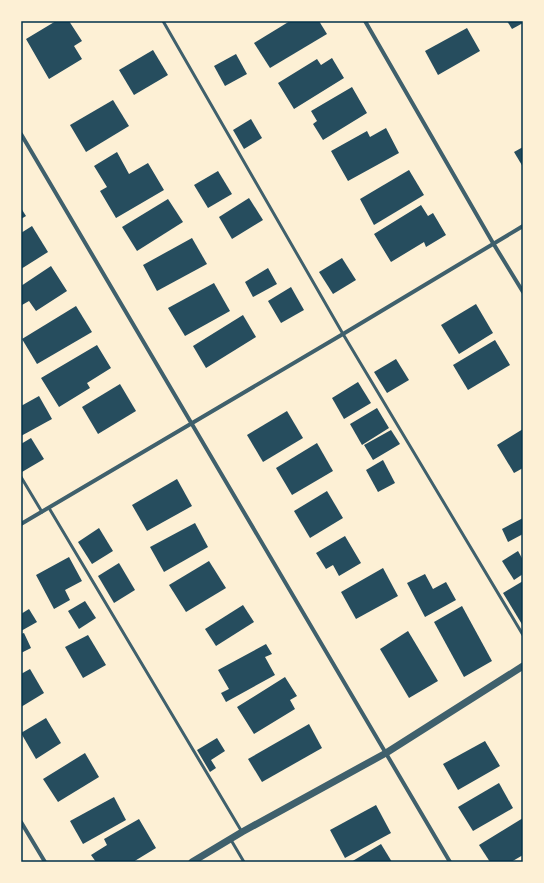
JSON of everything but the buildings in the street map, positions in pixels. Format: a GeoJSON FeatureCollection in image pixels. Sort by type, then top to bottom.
{"type":"FeatureCollection","features":[{"type":"Feature","properties":{"kind":"street"},"geometry":{"type":"LineString","coordinates":[[365,21],[493,243],[523,292]]}},
{"type":"Feature","properties":{"kind":"street"},"geometry":{"type":"LineString","coordinates":[[21,134],[450,862]]}},
{"type":"Feature","properties":{"kind":"street"},"geometry":{"type":"LineString","coordinates":[[21,524],[192,424],[523,226]]}},
{"type":"Feature","properties":{"kind":"street"},"geometry":{"type":"LineString","coordinates":[[192,862],[242,832],[386,753],[523,666]]}},
{"type":"Feature","properties":{"kind":"street"},"geometry":{"type":"LineString","coordinates":[[21,822],[45,862]]}},
{"type":"Feature","properties":{"kind":"lane"},"geometry":{"type":"LineString","coordinates":[[163,21],[343,334],[523,634]]}},
{"type":"Feature","properties":{"kind":"lane"},"geometry":{"type":"LineString","coordinates":[[21,477],[42,512]]}},
{"type":"Feature","properties":{"kind":"lane"},"geometry":{"type":"LineString","coordinates":[[49,508],[242,832]]}},
{"type":"Feature","properties":{"kind":"lane"},"geometry":{"type":"LineString","coordinates":[[230,839],[244,862]]}}]}
